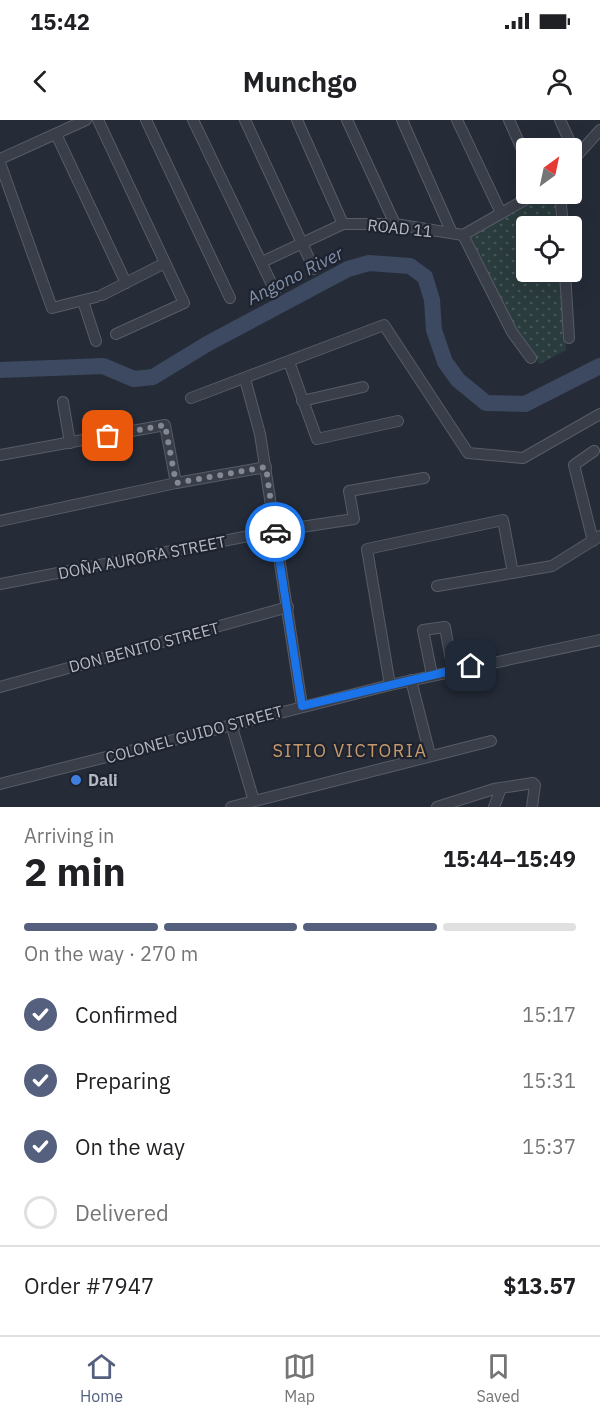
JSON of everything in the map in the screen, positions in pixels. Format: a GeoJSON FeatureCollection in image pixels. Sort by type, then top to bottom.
{"type":"FeatureCollection","features":[{"type":"Feature","properties":{"kind":"street"},"geometry":{"type":"LineString","coordinates":[[86,120],[0,161],[52,308],[99,296],[165,263]]}},
{"type":"Feature","properties":{"kind":"street"},"geometry":{"type":"LineString","coordinates":[[98,120],[184,303],[116,334]]}},
{"type":"Feature","properties":{"kind":"street"},"geometry":{"type":"LineString","coordinates":[[146,120],[230,298]]}},
{"type":"Feature","properties":{"kind":"street"},"geometry":{"type":"LineString","coordinates":[[193,120],[275,291]]}},
{"type":"Feature","properties":{"kind":"street"},"geometry":{"type":"LineString","coordinates":[[245,120],[314,269]]}},
{"type":"Feature","properties":{"kind":"street"},"geometry":{"type":"LineString","coordinates":[[297,120],[343,224]]}},
{"type":"Feature","properties":{"kind":"street"},"geometry":{"type":"LineString","coordinates":[[347,120],[394,224]]}},
{"type":"Feature","properties":{"kind":"street"},"geometry":{"type":"LineString","coordinates":[[402,120],[458,234],[513,332],[531,358]]}},
{"type":"Feature","properties":{"kind":"street"},"geometry":{"type":"LineString","coordinates":[[457,120],[501,213]]}},
{"type":"Feature","properties":{"kind":"street"},"geometry":{"type":"LineString","coordinates":[[509,120],[517,138]]}},
{"type":"Feature","properties":{"kind":"street"},"geometry":{"type":"LineString","coordinates":[[560,120],[567,138]]}},
{"type":"Feature","properties":{"kind":"street"},"geometry":{"type":"LineString","coordinates":[[582,149],[600,130]]}},
{"type":"Feature","properties":{"kind":"street"},"geometry":{"type":"LineString","coordinates":[[56,134],[126,283]]}},
{"type":"Feature","properties":{"kind":"street"},"geometry":{"type":"LineString","coordinates":[[458,234],[517,204]]}},
{"type":"Feature","properties":{"kind":"street","name":"ROAD 11"},"geometry":{"type":"LineString","coordinates":[[262,262],[343,224],[394,224],[458,234]]}},
{"type":"Feature","properties":{"kind":"street"},"geometry":{"type":"LineString","coordinates":[[566,282],[569,338]]}},
{"type":"Feature","properties":{"kind":"street"},"geometry":{"type":"LineString","coordinates":[[82,301],[96,341]]}},
{"type":"Feature","properties":{"kind":"street"},"geometry":{"type":"LineString","coordinates":[[191,398],[384,325],[468,453],[523,458],[600,414]]}},
{"type":"Feature","properties":{"kind":"street"},"geometry":{"type":"LineString","coordinates":[[289,362],[317,439],[398,421]]}},
{"type":"Feature","properties":{"kind":"street"},"geometry":{"type":"LineString","coordinates":[[245,379],[257,416],[266,467],[302,706]]}},
{"type":"Feature","properties":{"kind":"street"},"geometry":{"type":"LineString","coordinates":[[303,401],[363,387]]}},
{"type":"Feature","properties":{"kind":"street"},"geometry":{"type":"LineString","coordinates":[[63,402],[70,442]]}},
{"type":"Feature","properties":{"kind":"street"},"geometry":{"type":"LineString","coordinates":[[0,455],[165,425],[176,483]]}},
{"type":"Feature","properties":{"kind":"street"},"geometry":{"type":"LineString","coordinates":[[437,586],[552,566],[597,539],[574,465],[594,451]]}},
{"type":"Feature","properties":{"kind":"street"},"geometry":{"type":"LineString","coordinates":[[0,520],[176,483],[266,467]]}},
{"type":"Feature","properties":{"kind":"street","name":"DOÑA AURORA STREET"},"geometry":{"type":"LineString","coordinates":[[0,584],[275,531],[354,519],[350,491],[424,478]]}},
{"type":"Feature","properties":{"kind":"street"},"geometry":{"type":"LineString","coordinates":[[390,685],[367,549],[503,520],[513,573]]}},
{"type":"Feature","properties":{"kind":"street","name":"DON BENITO STREET"},"geometry":{"type":"LineString","coordinates":[[0,687],[288,607]]}},
{"type":"Feature","properties":{"kind":"street"},"geometry":{"type":"LineString","coordinates":[[432,675],[423,630],[444,627],[453,670]]}},
{"type":"Feature","properties":{"kind":"street","name":"COLONEL GUIDO STREET"},"geometry":{"type":"LineString","coordinates":[[0,784],[302,706],[453,670],[600,640]]}},
{"type":"Feature","properties":{"kind":"street"},"geometry":{"type":"LineString","coordinates":[[411,680],[430,755]]}},
{"type":"Feature","properties":{"kind":"street"},"geometry":{"type":"LineString","coordinates":[[231,724],[254,801]]}},
{"type":"Feature","properties":{"kind":"street"},"geometry":{"type":"LineString","coordinates":[[231,807],[491,741]]}},
{"type":"Feature","properties":{"kind":"street"},"geometry":{"type":"LineString","coordinates":[[437,807],[501,788],[533,783],[535,785],[532,807]]}},
{"type":"Feature","properties":{"kind":"street"},"geometry":{"type":"LineString","coordinates":[[494,807],[501,788]]}},
{"type":"Feature","properties":{"kind":"shaded area"},"geometry":{"type":"Polygon","coordinates":[[[529,204],[558,204],[558,216],[516,216],[516,282],[562,282],[566,350],[540,364],[516,330],[471,237],[529,204]]]}},
{"type":"Feature","properties":{"kind":"waterway","name":"Angono River"},"geometry":{"type":"LineString","coordinates":[[0,370],[103,366],[134,379],[153,377],[207,344],[348,269],[369,263],[410,266],[425,277],[432,300],[434,330],[445,362],[458,380],[486,403],[525,404],[600,366]]}},
{"type":"Feature","properties":{"kind":"way so far"},"geometry":{"type":"LineString","coordinates":[[108,436],[165,425],[176,483],[266,467],[275,532]]}},
{"type":"Feature","properties":{"kind":"place","name":"Dali"},"geometry":{"type":"Point","coordinates":[76,780]}},
{"type":"Feature","properties":{"kind":"district","name":"SITIO VICTORIA"},"geometry":{"type":"Point","coordinates":[350,751]}},
{"type":"Feature","properties":{"kind":"route"},"geometry":{"type":"LineString","coordinates":[[275,532],[302,706],[471,666]]}}]}
